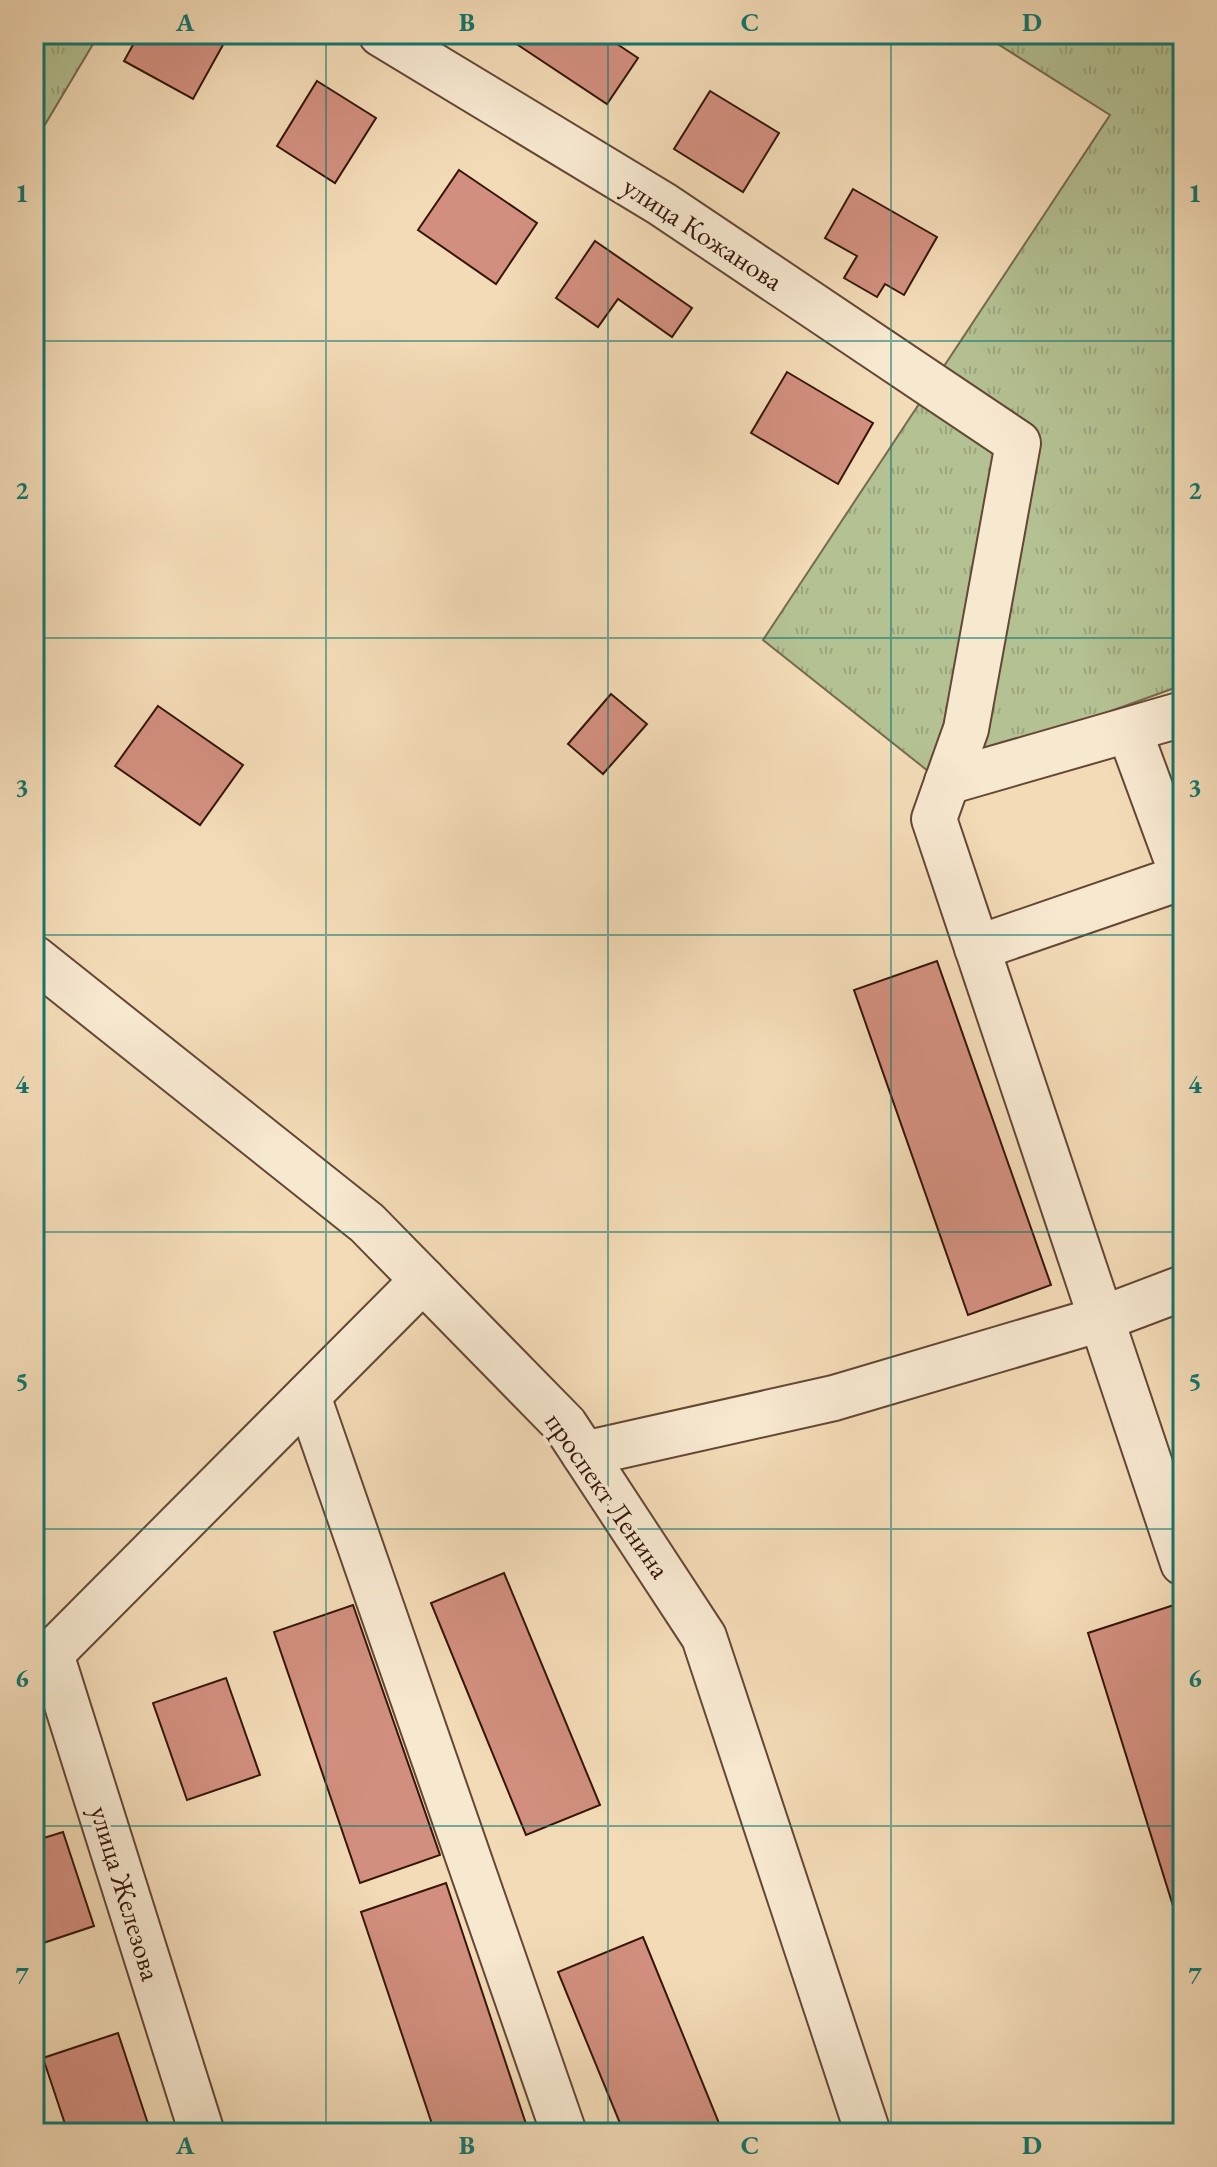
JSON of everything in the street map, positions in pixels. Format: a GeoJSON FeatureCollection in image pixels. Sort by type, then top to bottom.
{"type":"FeatureCollection","features":[{"type":"Feature","properties":{"kind":"street","name":"улица Кожанова"},"geometry":{"type":"LineString","coordinates":[[381,34],[662,204],[1018,443],[966,729],[947,782]]}},
{"type":"Feature","properties":{"kind":"street"},"geometry":{"type":"LineString","coordinates":[[1183,714],[947,782],[934,819],[1101,1319],[1175,1515],[1183,1563]]}},
{"type":"Feature","properties":{"kind":"street"},"geometry":{"type":"LineString","coordinates":[[977,948],[1183,877],[1129,730]]}},
{"type":"Feature","properties":{"kind":"street","name":"проспект Ленина"},"geometry":{"type":"LineString","coordinates":[[34,958],[367,1223],[565,1425],[704,1637],[868,2133]]}},
{"type":"Feature","properties":{"kind":"street"},"geometry":{"type":"LineString","coordinates":[[42,1662],[423,1280]]}},
{"type":"Feature","properties":{"kind":"street"},"geometry":{"type":"LineString","coordinates":[[584,1454],[834,1398],[1101,1319],[1183,1288]]}},
{"type":"Feature","properties":{"kind":"street"},"geometry":{"type":"LineString","coordinates":[[308,1396],[564,2133]]}},
{"type":"Feature","properties":{"kind":"street","name":"улица Железова"},"geometry":{"type":"LineString","coordinates":[[42,1662],[202,2133]]}},
{"type":"Feature","properties":{"kind":"green space"},"geometry":{"type":"Polygon","coordinates":[[[34,34],[99,34],[34,143],[34,34]]]}},
{"type":"Feature","properties":{"kind":"green space"},"geometry":{"type":"Polygon","coordinates":[[[982,34],[1183,34],[1183,685],[933,775],[763,640],[1110,115],[982,34]]]}},
{"type":"Feature","properties":{"kind":"building"},"geometry":{"type":"Polygon","coordinates":[[[139,34],[229,34],[193,99],[124,61],[139,34]]]}},
{"type":"Feature","properties":{"kind":"building"},"geometry":{"type":"Polygon","coordinates":[[[517,34],[602,34],[638,58],[607,104],[512,41],[517,34]]]}},
{"type":"Feature","properties":{"kind":"building"},"geometry":{"type":"Polygon","coordinates":[[[317,81],[376,118],[335,183],[277,146],[317,81]]]}},
{"type":"Feature","properties":{"kind":"building"},"geometry":{"type":"Polygon","coordinates":[[[710,91],[779,133],[743,192],[674,149],[710,91]]]}},
{"type":"Feature","properties":{"kind":"building"},"geometry":{"type":"Polygon","coordinates":[[[459,170],[537,223],[496,284],[418,230],[459,170]]]}},
{"type":"Feature","properties":{"kind":"building"},"geometry":{"type":"Polygon","coordinates":[[[853,189],[937,237],[904,295],[885,284],[877,297],[844,278],[857,256],[825,238],[853,189]]]}},
{"type":"Feature","properties":{"kind":"building"},"geometry":{"type":"Polygon","coordinates":[[[595,241],[692,308],[672,337],[618,299],[598,327],[556,298],[595,241]]]}},
{"type":"Feature","properties":{"kind":"building"},"geometry":{"type":"Polygon","coordinates":[[[787,372],[873,423],[838,484],[751,433],[787,372]]]}},
{"type":"Feature","properties":{"kind":"building"},"geometry":{"type":"Polygon","coordinates":[[[611,694],[647,724],[603,774],[568,744],[611,694]]]}},
{"type":"Feature","properties":{"kind":"building"},"geometry":{"type":"Polygon","coordinates":[[[158,706],[243,765],[200,825],[115,766],[158,706]]]}},
{"type":"Feature","properties":{"kind":"building"},"geometry":{"type":"Polygon","coordinates":[[[937,961],[1051,1285],[968,1315],[854,990],[937,961]]]}},
{"type":"Feature","properties":{"kind":"building"},"geometry":{"type":"Polygon","coordinates":[[[504,1573],[600,1805],[526,1835],[431,1603],[504,1573]]]}},
{"type":"Feature","properties":{"kind":"building"},"geometry":{"type":"Polygon","coordinates":[[[1177,1604],[1183,1623],[1183,1938],[1088,1633],[1177,1604]]]}},
{"type":"Feature","properties":{"kind":"building"},"geometry":{"type":"Polygon","coordinates":[[[353,1605],[440,1855],[360,1883],[274,1632],[353,1605]]]}},
{"type":"Feature","properties":{"kind":"building"},"geometry":{"type":"Polygon","coordinates":[[[226,1678],[260,1775],[187,1800],[153,1703],[226,1678]]]}},
{"type":"Feature","properties":{"kind":"building"},"geometry":{"type":"Polygon","coordinates":[[[63,1832],[94,1926],[34,1946],[34,1841],[63,1832]]]}},
{"type":"Feature","properties":{"kind":"building"},"geometry":{"type":"Polygon","coordinates":[[[446,1883],[529,2133],[435,2133],[361,1912],[446,1883]]]}},
{"type":"Feature","properties":{"kind":"building"},"geometry":{"type":"Polygon","coordinates":[[[643,1937],[723,2133],[624,2133],[558,1972],[643,1937]]]}},
{"type":"Feature","properties":{"kind":"building"},"geometry":{"type":"Polygon","coordinates":[[[118,2033],[151,2133],[68,2133],[43,2058],[118,2033]]]}}]}
